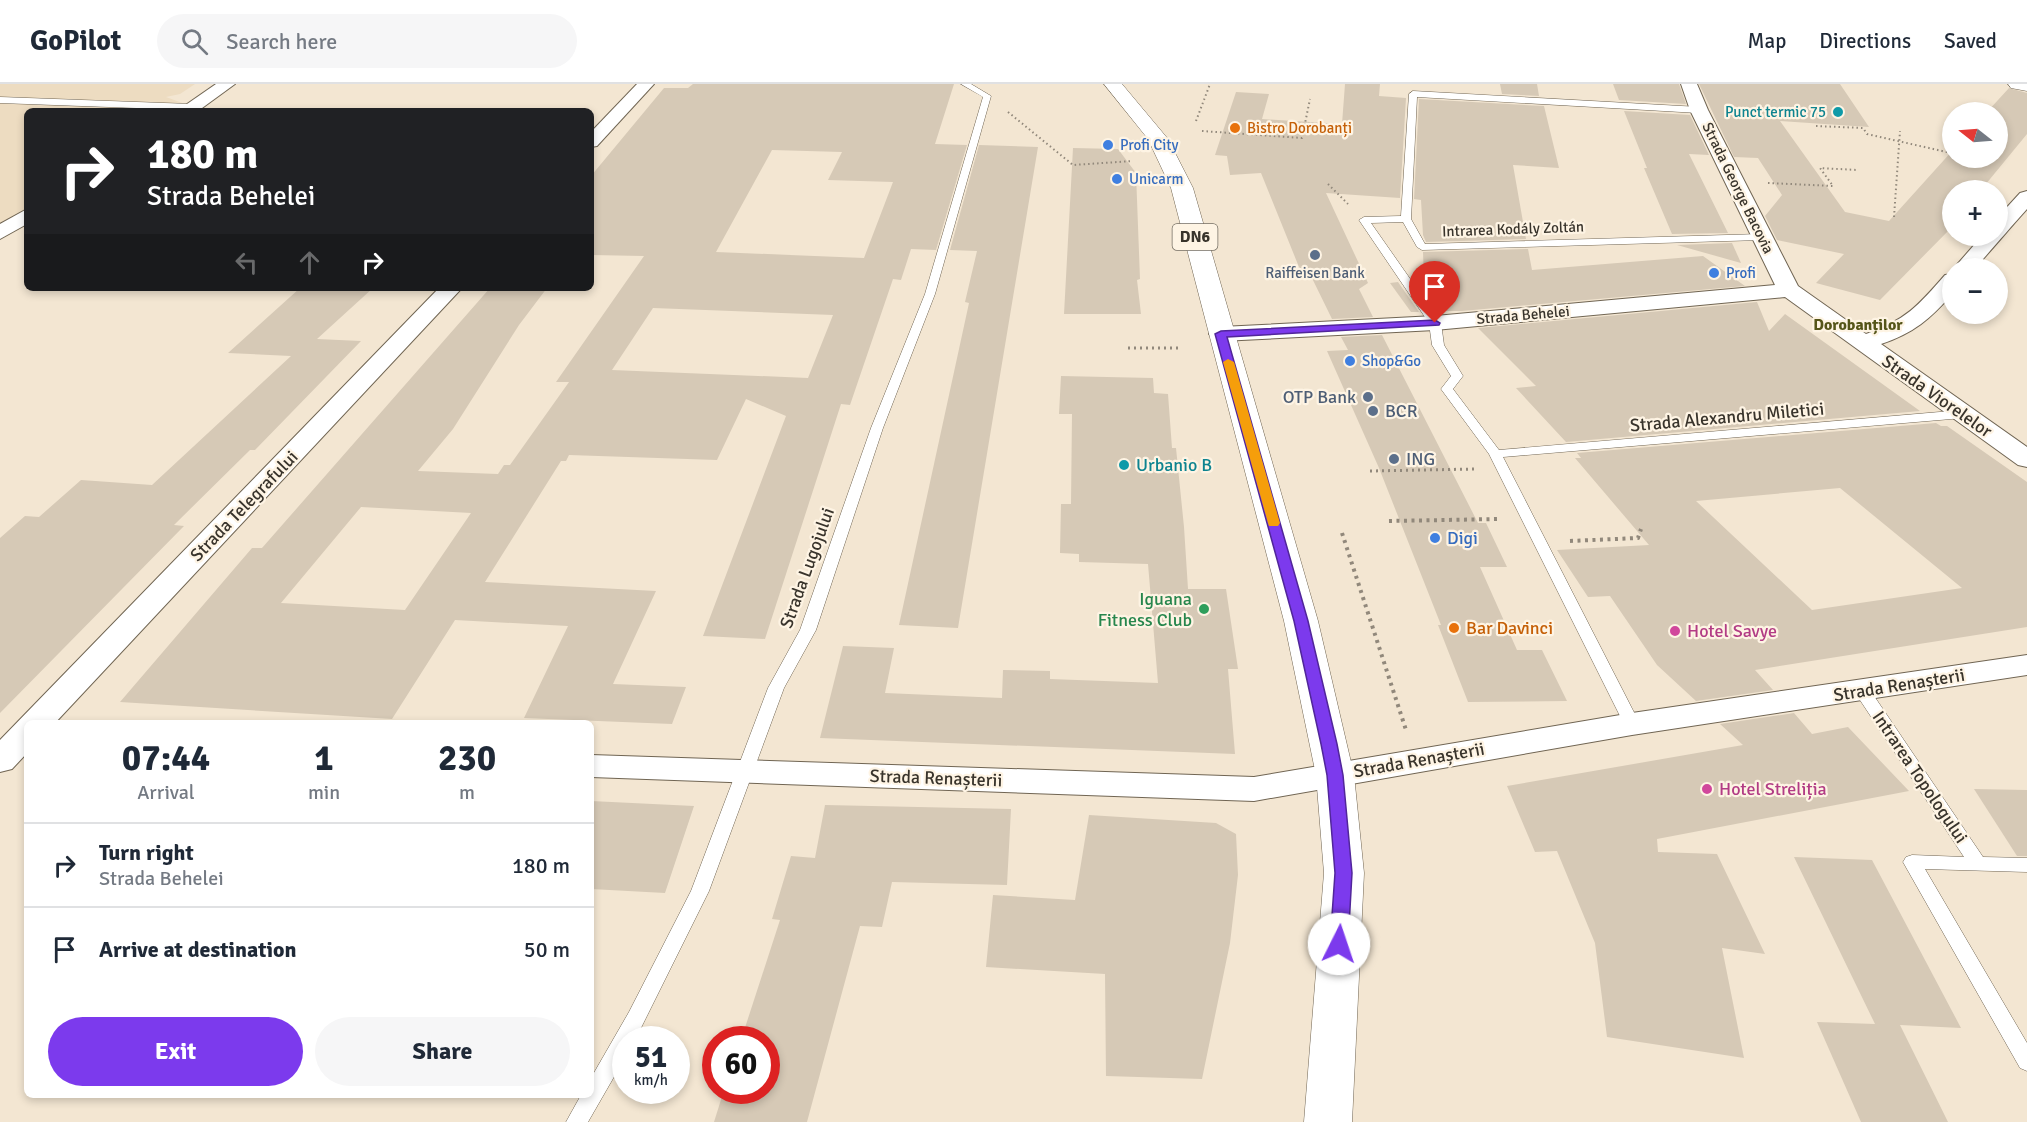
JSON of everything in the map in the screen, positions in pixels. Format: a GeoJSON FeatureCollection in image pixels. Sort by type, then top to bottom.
{"type":"FeatureCollection","features":[{"type":"Feature","properties":{"kind":"main road"},"geometry":{"type":"LineString","coordinates":[[2017,84],[2027,86]]}},
{"type":"Feature","properties":{"kind":"main road","name":"DN6"},"geometry":{"type":"LineString","coordinates":[[1105,87],[1152,130],[1169,157],[1182,188],[1301,621],[1335,775],[1344,873],[1328,1122]]}},
{"type":"Feature","properties":{"kind":"street"},"geometry":{"type":"LineString","coordinates":[[191,108],[227,84]]}},
{"type":"Feature","properties":{"kind":"street"},"geometry":{"type":"LineString","coordinates":[[594,139],[646,84]]}},
{"type":"Feature","properties":{"kind":"street","name":"Strada George Bacovia"},"geometry":{"type":"LineString","coordinates":[[1689,84],[1699,110],[1789,290]]}},
{"type":"Feature","properties":{"kind":"street"},"geometry":{"type":"LineString","coordinates":[[2008,218],[2027,196]]}},
{"type":"Feature","properties":{"kind":"street"},"geometry":{"type":"LineString","coordinates":[[0,233],[24,217]]}},
{"type":"Feature","properties":{"kind":"street"},"geometry":{"type":"LineString","coordinates":[[1973,258],[1984,246]]}},
{"type":"Feature","properties":{"kind":"street","name":"Strada Behelei"},"geometry":{"type":"LineString","coordinates":[[1221,334],[1435,323],[1789,290]]}},
{"type":"Feature","properties":{"kind":"street","name":"Strada Viorelelor"},"geometry":{"type":"LineString","coordinates":[[1789,290],[2027,459]]}},
{"type":"Feature","properties":{"kind":"street","name":"Strada Telegrafului"},"geometry":{"type":"LineString","coordinates":[[38,720],[449,291]]}},
{"type":"Feature","properties":{"kind":"street"},"geometry":{"type":"LineString","coordinates":[[1862,344],[1891,333],[1921,316],[1942,292]]}},
{"type":"Feature","properties":{"kind":"street","name":"Strada Renașterii"},"geometry":{"type":"LineString","coordinates":[[594,766],[1254,789],[1632,724],[2027,665]]}},
{"type":"Feature","properties":{"kind":"lane"},"geometry":{"type":"LineString","coordinates":[[965,84],[987,96]]}},
{"type":"Feature","properties":{"kind":"lane"},"geometry":{"type":"LineString","coordinates":[[1632,724],[1495,454],[1447,389],[1457,376],[1438,345],[1435,323],[1364,220],[1406,219],[1413,94],[1699,110]]}},
{"type":"Feature","properties":{"kind":"lane","name":"Strada Lugojului"},"geometry":{"type":"LineString","coordinates":[[594,1092],[637,1017],[700,891],[776,688],[808,630],[877,428],[930,294],[987,96]]}},
{"type":"Feature","properties":{"kind":"lane"},"geometry":{"type":"LineString","coordinates":[[0,100],[168,108]]}},
{"type":"Feature","properties":{"kind":"lane","name":"Intrarea Kodály Zoltán"},"geometry":{"type":"LineString","coordinates":[[1406,219],[1422,247],[1761,237]]}},
{"type":"Feature","properties":{"kind":"lane","name":"Strada Alexandru Miletici"},"geometry":{"type":"LineString","coordinates":[[1495,454],[1963,414]]}},
{"type":"Feature","properties":{"kind":"lane","name":"Intrarea Topologului"},"geometry":{"type":"LineString","coordinates":[[1862,691],[1978,864]]}},
{"type":"Feature","properties":{"kind":"lane","name":"Intrarea Topologului"},"geometry":{"type":"LineString","coordinates":[[2027,865],[1912,862],[2027,1062]]}},
{"type":"Feature","properties":{"kind":"lane","name":"Strada Lugojului"},"geometry":{"type":"LineString","coordinates":[[577,1122],[591,1098]]}},
{"type":"Feature","properties":{"kind":"path"},"geometry":{"type":"LineString","coordinates":[[1196,121],[1210,84]]}},
{"type":"Feature","properties":{"kind":"path"},"geometry":{"type":"LineString","coordinates":[[987,96],[1074,165],[1133,161]]}},
{"type":"Feature","properties":{"kind":"path"},"geometry":{"type":"LineString","coordinates":[[1202,131],[1302,138],[1310,99]]}},
{"type":"Feature","properties":{"kind":"path"},"geometry":{"type":"LineString","coordinates":[[1816,126],[1863,128],[1867,134],[1942,151]]}},
{"type":"Feature","properties":{"kind":"path"},"geometry":{"type":"LineString","coordinates":[[1894,217],[1900,131]]}},
{"type":"Feature","properties":{"kind":"path"},"geometry":{"type":"LineString","coordinates":[[1734,181],[1833,186],[1820,168],[1857,170]]}},
{"type":"Feature","properties":{"kind":"path"},"geometry":{"type":"LineString","coordinates":[[1128,348],[1182,348]]}},
{"type":"Feature","properties":{"kind":"path"},"geometry":{"type":"LineString","coordinates":[[1370,471],[1502,469]]}},
{"type":"Feature","properties":{"kind":"path"},"geometry":{"type":"LineString","coordinates":[[1389,521],[1528,518]]}},
{"type":"Feature","properties":{"kind":"path"},"geometry":{"type":"LineString","coordinates":[[1539,542],[1638,538],[1641,529]]}},
{"type":"Feature","properties":{"kind":"path"},"geometry":{"type":"LineString","coordinates":[[1342,533],[1406,731]]}},
{"type":"Feature","properties":{"kind":"shaded area"},"geometry":{"type":"Polygon","coordinates":[[[0,84],[195,84],[180,94],[166,97],[188,105],[183,108],[24,108],[24,210],[0,225],[0,84]]]}},
{"type":"Feature","properties":{"kind":"building"},"geometry":{"type":"Polygon","coordinates":[[[693,84],[954,84],[935,144],[967,145],[936,250],[911,249],[901,280],[893,279],[850,405],[841,404],[765,639],[703,636],[786,416],[746,399],[717,460],[569,455],[566,461],[561,461],[485,582],[656,591],[613,684],[686,687],[672,724],[524,718],[568,626],[455,620],[392,719],[120,702],[252,548],[262,548],[487,291],[545,291],[519,325],[453,429],[418,471],[498,474],[504,465],[510,465],[569,382],[556,382],[644,256],[594,255],[594,172],[664,88],[688,88],[693,84]],[[772,150],[716,252],[864,258],[893,182],[828,180],[842,152],[772,150]],[[653,308],[612,370],[808,378],[833,315],[653,308]],[[361,507],[281,603],[405,610],[471,513],[361,507]]]}},
{"type":"Feature","properties":{"kind":"building"},"geometry":{"type":"Polygon","coordinates":[[[1345,84],[1380,84],[1379,96],[1406,98],[1400,198],[1326,193],[1368,283],[1359,289],[1373,317],[1332,319],[1309,272],[1301,272],[1261,173],[1230,175],[1227,156],[1215,155],[1236,92],[1269,94],[1262,119],[1342,124],[1345,84]]]}},
{"type":"Feature","properties":{"kind":"building"},"geometry":{"type":"Polygon","coordinates":[[[1500,84],[1537,84],[1539,96],[1502,94],[1500,84]]]}},
{"type":"Feature","properties":{"kind":"building"},"geometry":{"type":"Polygon","coordinates":[[[1613,84],[1679,84],[1686,104],[1619,100],[1613,84]]]}},
{"type":"Feature","properties":{"kind":"building"},"geometry":{"type":"Polygon","coordinates":[[[1699,84],[1840,84],[1869,127],[1780,121],[1845,212],[1889,221],[1942,162],[1942,168],[1999,168],[1989,180],[1942,180],[1942,237],[1880,300],[1816,283],[1844,254],[1777,240],[1765,216],[1782,195],[1758,158],[1734,157],[1699,84]]]}},
{"type":"Feature","properties":{"kind":"building"},"geometry":{"type":"Polygon","coordinates":[[[2009,88],[2027,93],[2027,134],[2008,157],[2008,102],[1996,102],[2009,88]]]}},
{"type":"Feature","properties":{"kind":"building"},"geometry":{"type":"Polygon","coordinates":[[[1419,99],[1544,106],[1559,168],[1513,165],[1526,239],[1426,242],[1423,235],[1421,200],[1414,199],[1419,99]]]}},
{"type":"Feature","properties":{"kind":"building"},"geometry":{"type":"Polygon","coordinates":[[[1624,111],[1690,115],[1709,155],[1689,154],[1728,233],[1672,234],[1644,168],[1647,168],[1624,111]]]}},
{"type":"Feature","properties":{"kind":"building"},"geometry":{"type":"Polygon","coordinates":[[[979,145],[1038,147],[958,628],[899,625],[969,303],[965,302],[977,251],[950,250],[979,145]]]}},
{"type":"Feature","properties":{"kind":"building"},"geometry":{"type":"Polygon","coordinates":[[[1073,148],[1118,149],[1136,173],[1140,279],[1137,280],[1141,314],[1064,314],[1073,148]]]}},
{"type":"Feature","properties":{"kind":"building"},"geometry":{"type":"Polygon","coordinates":[[[1732,243],[1741,263],[1677,245],[1732,243]]]}},
{"type":"Feature","properties":{"kind":"building"},"geometry":{"type":"Polygon","coordinates":[[[1528,249],[1532,270],[1703,256],[1745,286],[1462,311],[1436,311],[1414,281],[1424,280],[1423,252],[1528,249]]]}},
{"type":"Feature","properties":{"kind":"building"},"geometry":{"type":"Polygon","coordinates":[[[1398,282],[1419,312],[1411,312],[1390,283],[1398,282]]]}},
{"type":"Feature","properties":{"kind":"building"},"geometry":{"type":"Polygon","coordinates":[[[297,291],[370,291],[317,339],[361,341],[255,450],[250,450],[174,525],[184,526],[0,713],[0,538],[25,516],[39,517],[81,480],[152,485],[291,356],[228,353],[297,291]]]}},
{"type":"Feature","properties":{"kind":"building"},"geometry":{"type":"Polygon","coordinates":[[[1757,302],[1769,331],[1785,314],[1920,411],[1566,442],[1516,388],[1536,386],[1478,328],[1757,302]]]}},
{"type":"Feature","properties":{"kind":"building"},"geometry":{"type":"Polygon","coordinates":[[[1382,335],[1478,523],[1486,523],[1507,567],[1480,567],[1517,650],[1542,650],[1567,701],[1468,702],[1438,625],[1441,625],[1379,468],[1327,351],[1348,350],[1341,337],[1382,335]]]}},
{"type":"Feature","properties":{"kind":"building"},"geometry":{"type":"Polygon","coordinates":[[[1061,376],[1153,378],[1154,393],[1168,394],[1172,448],[1176,448],[1188,589],[1226,589],[1238,669],[1228,669],[1235,754],[820,738],[843,646],[894,648],[885,693],[1002,698],[1003,670],[1050,671],[1050,679],[1158,683],[1148,564],[1079,562],[1079,554],[1060,553],[1061,504],[1071,504],[1072,414],[1059,414],[1061,376]]]}},
{"type":"Feature","properties":{"kind":"building"},"geometry":{"type":"Polygon","coordinates":[[[1936,423],[1947,426],[2027,482],[2027,627],[1755,670],[1773,690],[1696,701],[1657,665],[1610,596],[1588,597],[1557,550],[1649,545],[1575,458],[1581,458],[1577,453],[1936,423]],[[1840,488],[1696,501],[1812,610],[1962,588],[1840,488]]]}},
{"type":"Feature","properties":{"kind":"building"},"geometry":{"type":"Polygon","coordinates":[[[1794,713],[1812,734],[1848,727],[1909,791],[1657,839],[1658,852],[1717,854],[1765,954],[1722,948],[1744,1058],[1607,1037],[1595,943],[1557,851],[1535,852],[1507,786],[1743,745],[1720,724],[1794,713]]]}},
{"type":"Feature","properties":{"kind":"building"},"geometry":{"type":"Polygon","coordinates":[[[1974,789],[2027,790],[2027,856],[2017,856],[1974,789]]]}},
{"type":"Feature","properties":{"kind":"building"},"geometry":{"type":"Polygon","coordinates":[[[594,801],[694,806],[665,893],[594,889],[594,801]]]}},
{"type":"Feature","properties":{"kind":"building"},"geometry":{"type":"Polygon","coordinates":[[[825,805],[1011,809],[1007,885],[892,882],[882,927],[860,926],[807,1122],[714,1122],[720,1104],[780,1104],[780,1026],[746,1026],[780,920],[772,919],[791,856],[815,858],[825,805]]]}},
{"type":"Feature","properties":{"kind":"building"},"geometry":{"type":"Polygon","coordinates":[[[1089,815],[1216,823],[1236,834],[1238,875],[1230,943],[1202,1079],[1106,1076],[1105,974],[986,967],[993,895],[1075,900],[1089,815]]]}},
{"type":"Feature","properties":{"kind":"building"},"geometry":{"type":"Polygon","coordinates":[[[1794,857],[1872,860],[1961,1028],[1900,1025],[1948,1122],[1861,1122],[1817,1022],[1875,1024],[1794,857]]]}},
{"type":"Feature","properties":{"kind":"slow traffic"},"geometry":{"type":"LineString","coordinates":[[1228,362],[1274,523]]}},
{"type":"Feature","properties":{"kind":"place","name":"Punct termic 75"},"geometry":{"type":"Point","coordinates":[1838,112]}},
{"type":"Feature","properties":{"kind":"place","name":"Bistro Dorobanți"},"geometry":{"type":"Point","coordinates":[1235,128]}},
{"type":"Feature","properties":{"kind":"place","name":"Profi City"},"geometry":{"type":"Point","coordinates":[1108,145]}},
{"type":"Feature","properties":{"kind":"place","name":"Unicarm"},"geometry":{"type":"Point","coordinates":[1117,179]}},
{"type":"Feature","properties":{"kind":"place","name":"Raiffeisen Bank"},"geometry":{"type":"Point","coordinates":[1315,255]}},
{"type":"Feature","properties":{"kind":"place","name":"Profi"},"geometry":{"type":"Point","coordinates":[1714,273]}},
{"type":"Feature","properties":{"kind":"place","name":"Shop&Go"},"geometry":{"type":"Point","coordinates":[1350,361]}},
{"type":"Feature","properties":{"kind":"place","name":"OTP Bank"},"geometry":{"type":"Point","coordinates":[1368,397]}},
{"type":"Feature","properties":{"kind":"place","name":"BCR"},"geometry":{"type":"Point","coordinates":[1373,411]}},
{"type":"Feature","properties":{"kind":"place","name":"ING"},"geometry":{"type":"Point","coordinates":[1394,459]}},
{"type":"Feature","properties":{"kind":"place","name":"Urbanio B"},"geometry":{"type":"Point","coordinates":[1124,465]}},
{"type":"Feature","properties":{"kind":"place","name":"Digi"},"geometry":{"type":"Point","coordinates":[1435,538]}},
{"type":"Feature","properties":{"kind":"place","name":"Iguana Fitness Club"},"geometry":{"type":"Point","coordinates":[1204,609]}},
{"type":"Feature","properties":{"kind":"place","name":"Bar Davinci"},"geometry":{"type":"Point","coordinates":[1454,628]}},
{"type":"Feature","properties":{"kind":"place","name":"Hotel Savye"},"geometry":{"type":"Point","coordinates":[1675,631]}},
{"type":"Feature","properties":{"kind":"place","name":"Hotel Streliția"},"geometry":{"type":"Point","coordinates":[1707,789]}},
{"type":"Feature","properties":{"kind":"district","name":"Dorobanților"},"geometry":{"type":"Point","coordinates":[1858,325]}},
{"type":"Feature","properties":{"kind":"route"},"geometry":{"type":"LineString","coordinates":[[1339,944],[1344,873],[1335,775],[1301,621],[1221,334],[1435,323]]}}]}
